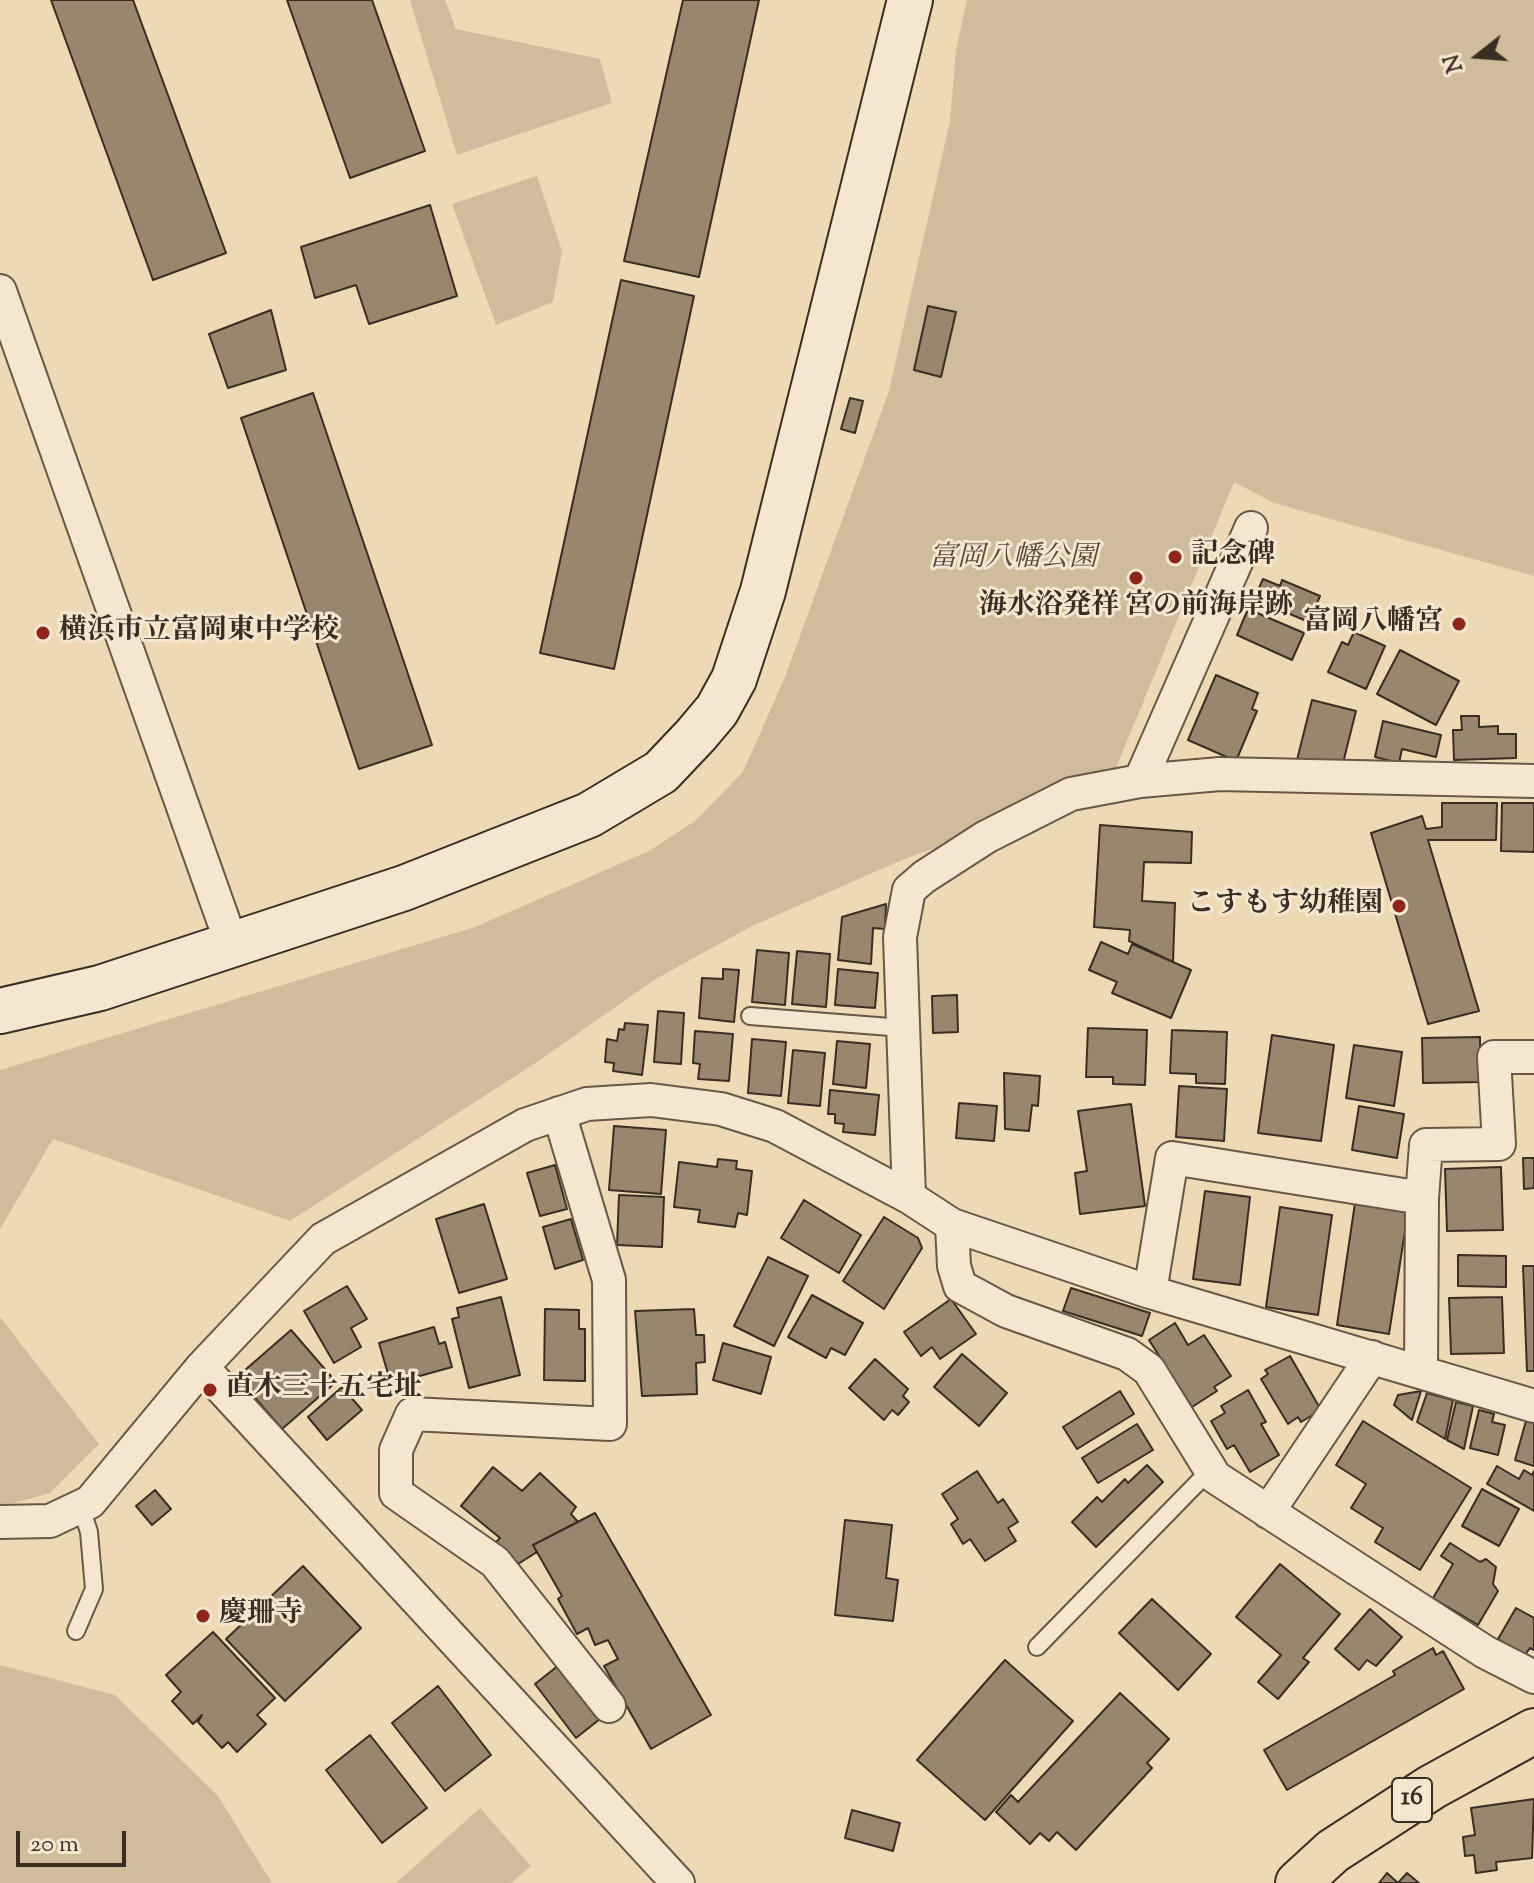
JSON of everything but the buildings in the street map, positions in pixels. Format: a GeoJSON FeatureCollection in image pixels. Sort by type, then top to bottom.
{"type":"FeatureCollection","features":[{"type":"Feature","properties":{"kind":"highway","name":"16"},"geometry":{"type":"LineString","coordinates":[[1298,1883],[1333,1851],[1432,1787],[1534,1731]]}},
{"type":"Feature","properties":{"kind":"street"},"geometry":{"type":"LineString","coordinates":[[0,1011],[100,988],[404,888],[589,815],[661,772],[717,710],[734,679],[763,591],[910,0]]}},
{"type":"Feature","properties":{"kind":"street"},"geometry":{"type":"LineString","coordinates":[[0,291],[232,945]]}},
{"type":"Feature","properties":{"kind":"street"},"geometry":{"type":"LineString","coordinates":[[1140,781],[1251,528]]}},
{"type":"Feature","properties":{"kind":"street"},"geometry":{"type":"LineString","coordinates":[[909,1197],[900,937],[909,890],[986,837],[1071,794],[1140,781],[1220,774],[1534,781]]}},
{"type":"Feature","properties":{"kind":"street"},"geometry":{"type":"LineString","coordinates":[[1421,1371],[1422,1198],[1426,1145],[1499,1144],[1494,1057],[1534,1057]]}},
{"type":"Feature","properties":{"kind":"street"},"geometry":{"type":"LineString","coordinates":[[0,1522],[50,1521],[90,1502],[202,1367],[323,1239],[525,1125],[587,1104],[651,1100],[721,1109],[775,1126],[909,1197],[952,1225],[1150,1292],[1528,1399]]}},
{"type":"Feature","properties":{"kind":"street"},"geometry":{"type":"LineString","coordinates":[[559,1113],[609,1280],[610,1424],[412,1414],[396,1450],[396,1493],[495,1562],[609,1706]]}},
{"type":"Feature","properties":{"kind":"street"},"geometry":{"type":"LineString","coordinates":[[1150,1292],[1172,1158],[1422,1198]]}},
{"type":"Feature","properties":{"kind":"street"},"geometry":{"type":"LineString","coordinates":[[952,1225],[954,1266],[960,1286],[1006,1311],[1127,1354],[1149,1370],[1215,1477],[1485,1652],[1534,1677]]}},
{"type":"Feature","properties":{"kind":"street"},"geometry":{"type":"LineString","coordinates":[[1268,1512],[1372,1357]]}},
{"type":"Feature","properties":{"kind":"street"},"geometry":{"type":"LineString","coordinates":[[202,1367],[678,1883]]}},
{"type":"Feature","properties":{"kind":"lane"},"geometry":{"type":"LineString","coordinates":[[750,1016],[903,1028]]}},
{"type":"Feature","properties":{"kind":"lane"},"geometry":{"type":"LineString","coordinates":[[1037,1647],[1211,1469]]}},
{"type":"Feature","properties":{"kind":"lane"},"geometry":{"type":"LineString","coordinates":[[76,1631],[94,1589],[89,1532],[81,1507]]}},
{"type":"Feature","properties":{"kind":"green space"},"geometry":{"type":"Polygon","coordinates":[[[410,0],[445,0],[456,29],[600,59],[612,103],[457,155],[410,0]]]}},
{"type":"Feature","properties":{"kind":"green space","name":"富岡八幡公園"},"geometry":{"type":"Polygon","coordinates":[[[967,0],[1534,0],[1534,576],[1274,503],[1234,482],[1104,797],[1002,823],[897,862],[750,927],[654,980],[537,1062],[290,1221],[53,1139],[0,1229],[0,1070],[475,927],[649,851],[695,821],[743,772],[785,677],[889,391],[950,121],[956,50],[967,0]]]}},
{"type":"Feature","properties":{"kind":"green space"},"geometry":{"type":"Polygon","coordinates":[[[537,176],[562,251],[553,302],[496,325],[452,204],[537,176]]]}},
{"type":"Feature","properties":{"kind":"green space"},"geometry":{"type":"Polygon","coordinates":[[[0,1317],[99,1444],[50,1493],[0,1507],[0,1317]]]}},
{"type":"Feature","properties":{"kind":"green space"},"geometry":{"type":"Polygon","coordinates":[[[0,1665],[115,1695],[218,1796],[272,1883],[0,1883],[0,1665]]]}},
{"type":"Feature","properties":{"kind":"green space"},"geometry":{"type":"Polygon","coordinates":[[[480,1808],[531,1866],[511,1883],[396,1883],[480,1808]]]}},
{"type":"Feature","properties":{"kind":"place","name":"記念碑"},"geometry":{"type":"Point","coordinates":[1175,557]}},
{"type":"Feature","properties":{"kind":"place","name":"海水浴発祥 宮の前海岸跡"},"geometry":{"type":"Point","coordinates":[1136,578]}},
{"type":"Feature","properties":{"kind":"place","name":"富岡八幡宮"},"geometry":{"type":"Point","coordinates":[1459,624]}},
{"type":"Feature","properties":{"kind":"place","name":"横浜市立富岡東中学校"},"geometry":{"type":"Point","coordinates":[43,633]}},
{"type":"Feature","properties":{"kind":"place","name":"こすもす幼稚園"},"geometry":{"type":"Point","coordinates":[1399,906]}},
{"type":"Feature","properties":{"kind":"place","name":"直木三十五宅址"},"geometry":{"type":"Point","coordinates":[210,1390]}},
{"type":"Feature","properties":{"kind":"place","name":"慶珊寺"},"geometry":{"type":"Point","coordinates":[203,1616]}}]}
